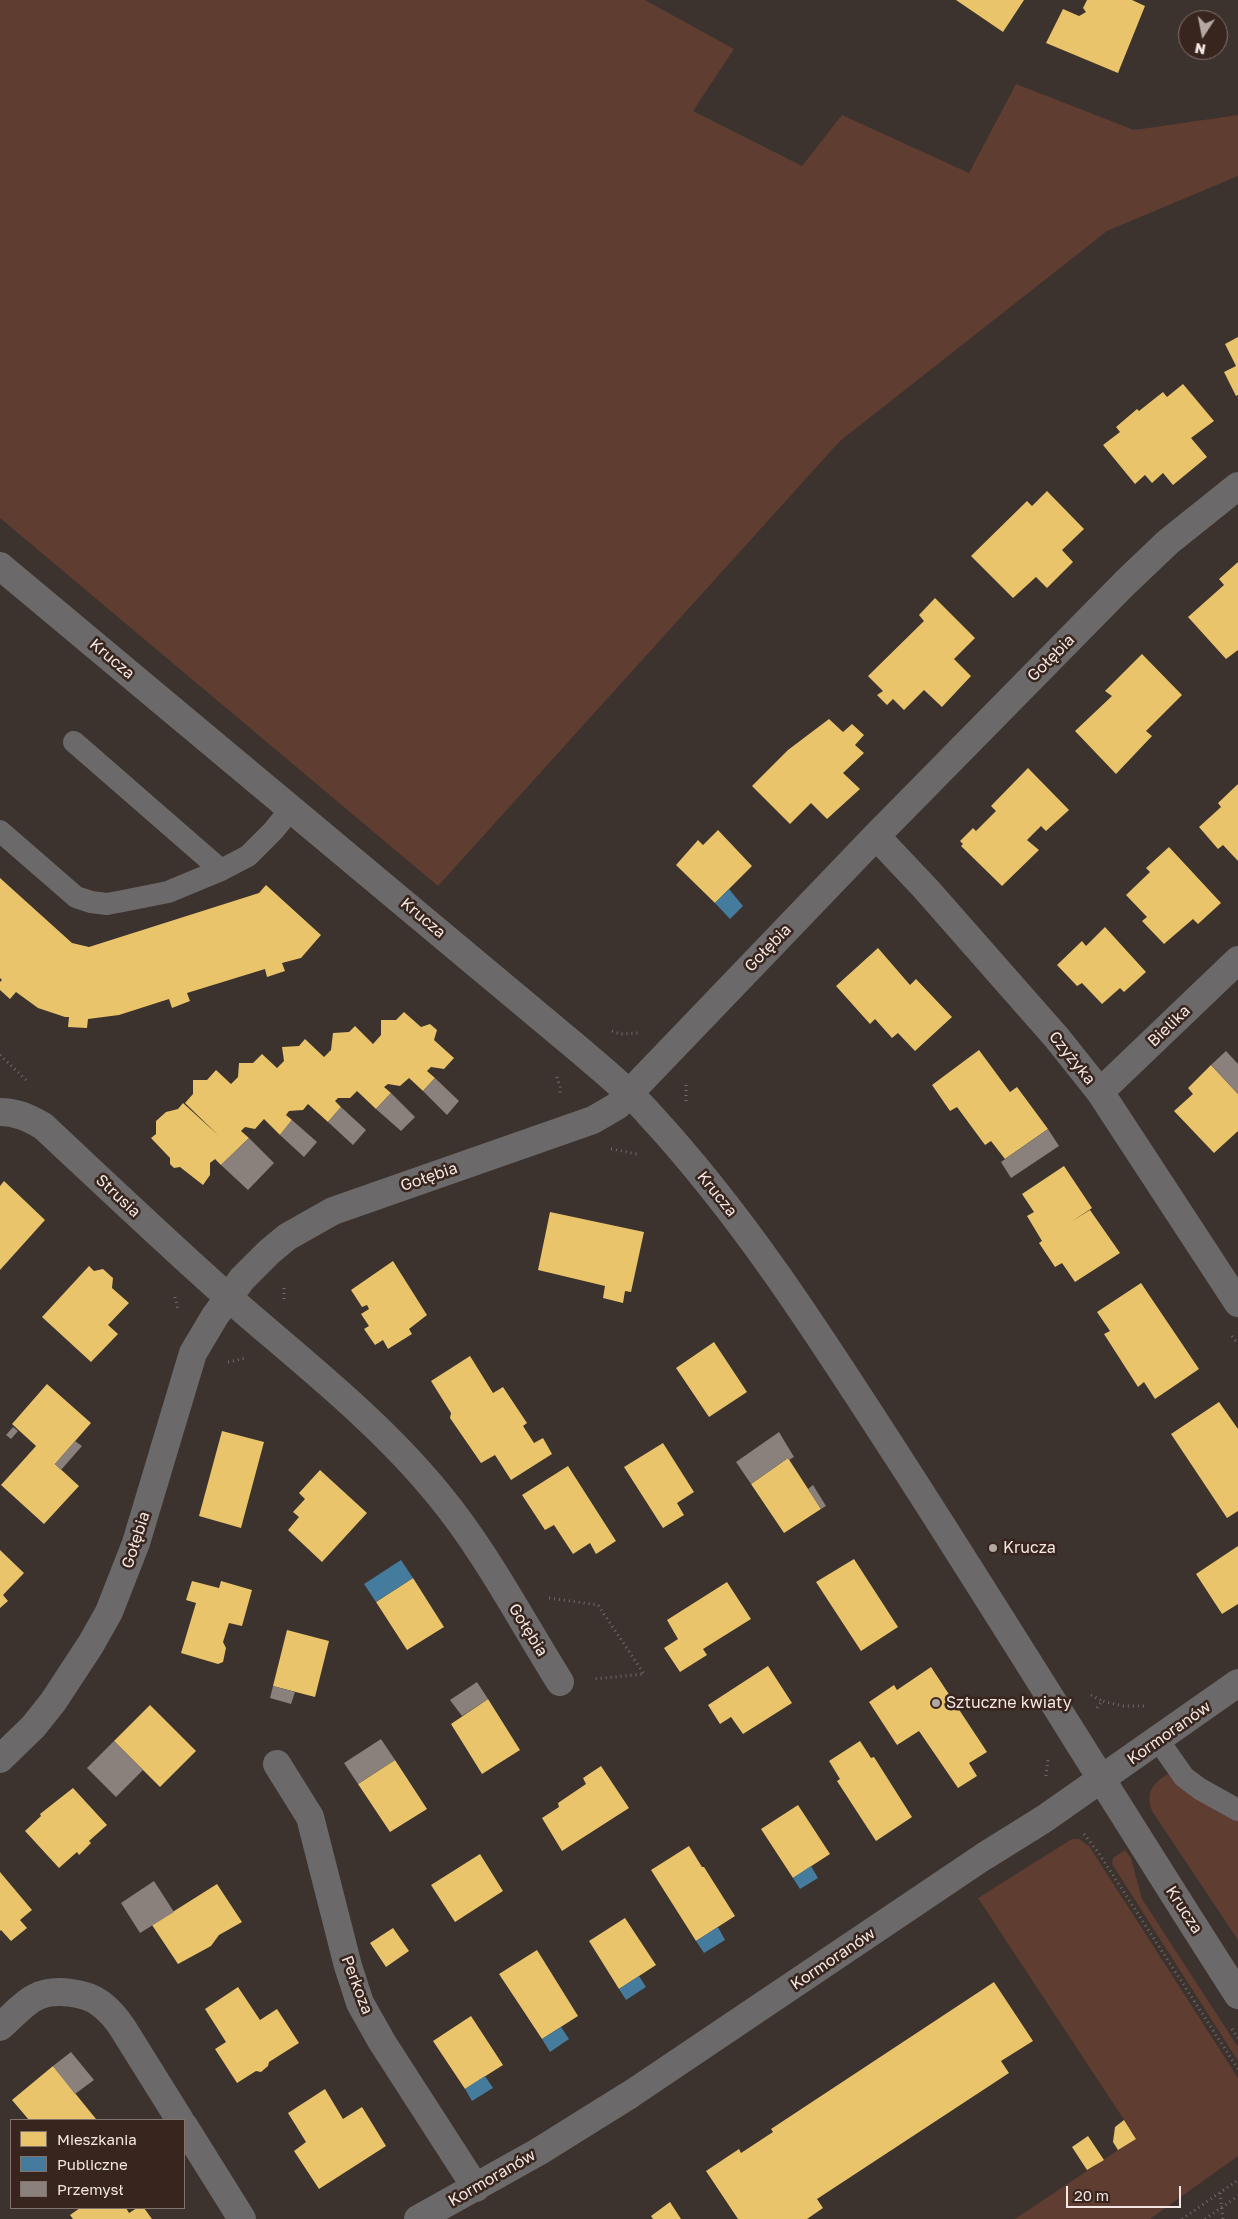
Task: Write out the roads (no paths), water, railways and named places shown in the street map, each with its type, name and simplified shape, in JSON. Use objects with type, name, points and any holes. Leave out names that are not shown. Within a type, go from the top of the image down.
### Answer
[{"type":"street","name":"Gołębia","points":[[0,1759],[33,1727],[53,1702],[91,1644],[109,1612],[136,1543],[193,1353],[228,1297],[242,1279],[287,1237],[333,1211],[593,1120],[617,1106],[876,836],[1140,569],[1181,531],[1238,486]]},
{"type":"street","name":"Krucza","points":[[0,566],[552,1027],[629,1094],[682,1149],[786,1285],[945,1530],[1238,1995]]},
{"type":"street","name":"Czyżyka","points":[[876,836],[933,896],[1056,1038],[1100,1092],[1238,1303]]},
{"type":"street","name":"Bielika","points":[[1100,1092],[1238,960]]},
{"type":"street","name":"Strusia","points":[[0,1112],[25,1115],[43,1126],[228,1297]]},
{"type":"street","name":"Gołębia","points":[[228,1297],[367,1420],[429,1482],[480,1552],[560,1682]]},
{"type":"street","name":"Kormoranów","points":[[418,2219],[476,2188],[631,2094],[983,1857],[1102,1780],[1238,1683]]},
{"type":"street","name":"Perkoza","points":[[278,1764],[310,1817],[348,1966],[360,2003],[382,2042],[476,2188]]},
{"type":"street","points":[[0,2027],[36,1997],[53,1993],[68,1993],[99,2002],[118,2021],[179,2119]]},
{"type":"street","points":[[185,2128],[242,2219]]},
{"type":"lane","points":[[74,742],[221,870]]},
{"type":"lane","points":[[0,831],[76,897],[91,902],[107,904],[168,892],[221,870],[248,856],[273,831],[291,809]]},
{"type":"lane","points":[[1158,1740],[1184,1777],[1200,1789],[1238,1810]]},
{"type":"place","name":"Krucza","points":[[993,1548]]},
{"type":"place","name":"Sztuczne kwiaty","points":[[936,1703]]}]
